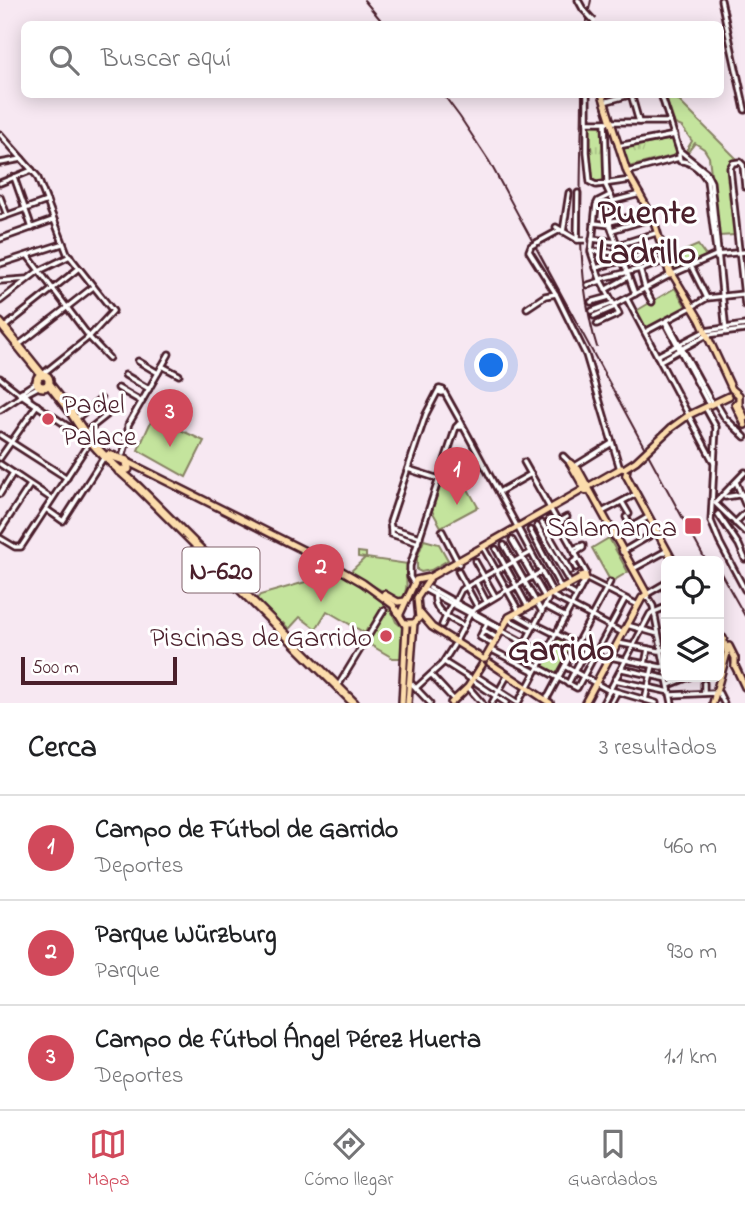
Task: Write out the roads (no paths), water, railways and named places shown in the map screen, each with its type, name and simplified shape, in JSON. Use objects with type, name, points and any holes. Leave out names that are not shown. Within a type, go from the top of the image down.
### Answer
[{"type":"highway","points":[[3,325],[99,446],[124,463]]},
{"type":"highway","points":[[69,410],[92,444],[105,456],[124,463]]},
{"type":"highway","name":"N-620","points":[[124,463],[133,483],[340,684],[354,703]]},
{"type":"main road","points":[[602,98],[608,122],[627,172],[650,211],[672,275],[705,334],[745,418]]},
{"type":"main road","points":[[124,463],[293,545],[398,602],[405,601],[419,585],[459,565],[622,470],[689,416],[723,400],[736,398]]},
{"type":"main road","points":[[736,398],[745,425]]},
{"type":"main road","points":[[573,466],[602,512],[614,537]]},
{"type":"main road","points":[[622,470],[670,556]]},
{"type":"main road","points":[[588,490],[644,594],[608,659]]},
{"type":"main road","points":[[495,647],[497,638],[514,615],[585,577]]},
{"type":"main road","points":[[366,584],[397,603],[412,604],[432,627],[526,689]]},
{"type":"main road","points":[[366,584],[393,605],[405,623],[408,703]]},
{"type":"main road","points":[[400,614],[419,585]]},
{"type":"main road","points":[[402,703],[411,629],[419,611],[419,585]]},
{"type":"main road","points":[[584,703],[637,605]]},
{"type":"main road","points":[[405,623],[421,623],[455,642]]},
{"type":"main road","points":[[454,702],[475,680],[503,630]]},
{"type":"main road","points":[[724,640],[745,687]]},
{"type":"main road","points":[[716,699],[726,668],[732,660]]},
{"type":"main road","points":[[485,663],[546,702]]},
{"type":"street","points":[[578,0],[593,21]]},
{"type":"street","points":[[720,0],[745,110]]},
{"type":"street","points":[[587,98],[587,152],[591,184],[631,180]]},
{"type":"street","points":[[604,102],[620,98]]},
{"type":"street","points":[[633,98],[639,122]]},
{"type":"street","points":[[662,98],[680,154],[703,170],[710,180],[726,329]]},
{"type":"street","points":[[587,121],[670,122]]},
{"type":"street","points":[[608,122],[606,184],[613,201],[612,223],[635,294]]},
{"type":"street","points":[[0,134],[33,170],[62,244],[113,311],[47,382],[2,409]]},
{"type":"street","points":[[618,146],[675,135]]},
{"type":"street","points":[[627,172],[680,154]]},
{"type":"street","points":[[0,163],[22,159]]},
{"type":"street","points":[[745,187],[743,165],[736,162],[731,164],[742,252],[745,305]]},
{"type":"street","points":[[0,183],[33,170]]},
{"type":"street","points":[[14,177],[32,228]]},
{"type":"street","points":[[569,192],[560,230],[530,247],[586,355],[622,470]]},
{"type":"street","points":[[578,193],[578,240]]},
{"type":"street","points":[[613,201],[640,194]]},
{"type":"street","points":[[597,324],[619,314],[600,280],[591,251],[597,202],[610,195]]},
{"type":"street","points":[[0,197],[7,215]]},
{"type":"street","points":[[0,218],[47,201]]},
{"type":"street","points":[[612,223],[650,211]]},
{"type":"street","points":[[594,223],[653,218]]},
{"type":"street","points":[[0,239],[53,220]]},
{"type":"street","points":[[560,230],[578,240],[617,243],[658,233]]},
{"type":"street","points":[[0,264],[62,244]]},
{"type":"street","points":[[596,268],[663,249]]},
{"type":"street","points":[[591,251],[621,253]]},
{"type":"street","points":[[593,313],[691,266],[718,255],[742,252]]},
{"type":"street","points":[[28,256],[89,337],[109,358]]},
{"type":"street","points":[[0,301],[28,279],[70,256]]},
{"type":"street","points":[[606,290],[628,275],[666,260]]},
{"type":"street","points":[[691,266],[706,298]]},
{"type":"street","points":[[3,325],[79,268]]},
{"type":"street","points":[[640,270],[652,302]]},
{"type":"street","points":[[588,285],[628,275]]},
{"type":"street","points":[[0,281],[28,279]]},
{"type":"street","points":[[20,344],[93,286]]},
{"type":"street","points":[[527,308],[545,296],[555,294]]},
{"type":"street","points":[[645,332],[706,298],[744,294]]},
{"type":"street","points":[[591,302],[609,297]]},
{"type":"street","points":[[627,299],[712,456],[717,499],[711,521],[745,590]]},
{"type":"street","points":[[666,321],[711,405],[716,426],[712,456]]},
{"type":"street","points":[[659,359],[705,334],[745,327]]},
{"type":"street","points":[[124,463],[128,425],[169,354]]},
{"type":"street","points":[[138,360],[158,373]]},
{"type":"street","points":[[162,366],[179,375]]},
{"type":"street","points":[[125,375],[149,389]]},
{"type":"street","points":[[0,378],[92,444],[66,478],[24,543],[18,548],[0,538]]},
{"type":"street","points":[[118,388],[142,402]]},
{"type":"street","points":[[418,543],[391,534],[390,522],[426,414],[441,392],[466,432],[541,572],[572,606],[622,633]]},
{"type":"street","points":[[78,417],[101,399]]},
{"type":"street","points":[[0,458],[35,403]]},
{"type":"street","points":[[711,405],[745,437]]},
{"type":"street","points":[[88,430],[107,415]]},
{"type":"street","points":[[716,426],[727,421]]},
{"type":"street","points":[[454,602],[419,585],[410,570],[454,432],[460,426]]},
{"type":"street","points":[[0,435],[66,478]]},
{"type":"street","points":[[563,456],[573,466],[612,443]]},
{"type":"street","points":[[46,509],[63,521],[105,456]]},
{"type":"street","points":[[524,462],[574,551],[585,577],[637,605]]},
{"type":"street","points":[[0,464],[52,499]]},
{"type":"street","points":[[408,469],[439,479]]},
{"type":"street","points":[[717,499],[745,472]]},
{"type":"street","points":[[0,494],[13,473]]},
{"type":"street","points":[[499,492],[531,474]]},
{"type":"street","points":[[736,482],[745,504]]},
{"type":"street","points":[[0,531],[30,485]]},
{"type":"street","points":[[717,499],[743,494]]},
{"type":"street","points":[[602,512],[636,495]]},
{"type":"street","points":[[717,499],[735,523],[745,531],[735,539]]},
{"type":"street","points":[[622,502],[631,526]]},
{"type":"street","points":[[735,523],[745,513]]},
{"type":"street","points":[[718,514],[743,547],[745,557]]},
{"type":"street","points":[[558,522],[567,517]]},
{"type":"street","points":[[614,537],[648,517]]},
{"type":"street","points":[[549,519],[555,531]]},
{"type":"street","points":[[542,523],[568,568],[562,569]]},
{"type":"street","points":[[515,661],[549,598],[558,591],[562,569],[537,526]]},
{"type":"street","points":[[391,528],[420,537]]},
{"type":"street","points":[[544,537],[561,528]]},
{"type":"street","points":[[530,530],[558,591]]},
{"type":"street","points":[[442,531],[478,606]]},
{"type":"street","points":[[623,552],[656,532]]},
{"type":"street","points":[[512,540],[533,577],[558,591],[574,594]]},
{"type":"street","points":[[504,545],[542,612]]},
{"type":"street","points":[[484,548],[508,590],[514,615],[531,631]]},
{"type":"street","points":[[496,549],[528,607]]},
{"type":"street","points":[[536,562],[558,550]]},
{"type":"street","points":[[632,569],[666,550]]},
{"type":"street","points":[[442,625],[461,590],[530,553]]},
{"type":"street","points":[[576,568],[573,562],[578,559]]},
{"type":"street","points":[[475,561],[495,597]]},
{"type":"street","points":[[416,688],[444,662],[471,612],[486,601],[541,572]]},
{"type":"street","points":[[444,662],[518,703],[572,606],[585,577]]},
{"type":"street","points":[[476,582],[486,601]]},
{"type":"street","points":[[546,702],[610,582]]},
{"type":"street","points":[[419,585],[545,654]]},
{"type":"street","points":[[661,586],[644,594],[654,612],[661,640]]},
{"type":"street","points":[[435,593],[435,606],[464,626]]},
{"type":"street","points":[[518,655],[576,688],[625,599]]},
{"type":"street","points":[[545,606],[566,617]]},
{"type":"street","points":[[603,703],[650,614],[661,609]]},
{"type":"street","points":[[340,684],[384,610]]},
{"type":"street","points":[[471,612],[503,630]]},
{"type":"street","points":[[514,615],[608,659],[661,666]]},
{"type":"street","points":[[487,623],[480,637],[515,661],[537,668]]},
{"type":"street","points":[[627,625],[659,634]]},
{"type":"street","points":[[484,630],[497,638]]},
{"type":"street","points":[[618,643],[661,650]]},
{"type":"street","points":[[522,649],[541,660]]},
{"type":"street","points":[[568,684],[586,649]]},
{"type":"street","points":[[645,664],[648,649]]},
{"type":"street","points":[[645,700],[653,665]]},
{"type":"street","points":[[565,666],[610,691],[653,703]]},
{"type":"street","points":[[621,669],[661,677]]},
{"type":"street","points":[[431,675],[454,702]]},
{"type":"street","points":[[494,701],[506,678]]},
{"type":"street","points":[[475,680],[494,701],[506,703]]},
{"type":"street","points":[[615,680],[670,693],[713,693],[716,699],[724,703]]},
{"type":"street","points":[[406,681],[429,703]]},
{"type":"street","points":[[406,681],[429,703]]},
{"type":"street","points":[[668,682],[672,703]]},
{"type":"street","points":[[704,682],[704,693]]},
{"type":"street","points":[[625,694],[628,683]]},
{"type":"street","points":[[469,688],[482,703]]},
{"type":"street","points":[[611,703],[617,692]]},
{"type":"railway","points":[[364,0],[382,21]]},
{"type":"railway","points":[[587,21],[591,0]]},
{"type":"railway","points":[[446,98],[489,161],[703,556]]},
{"type":"railway","points":[[582,98],[580,222],[589,317],[597,347]]},
{"type":"railway","points":[[724,579],[745,616]]},
{"type":"place","name":"Padel Palace","points":[[48,419]]},
{"type":"place","name":"Campo de fútbol Ángel Pérez Huerta","points":[[170,447]]},
{"type":"place","name":"Campo de Fútbol de Garrido","points":[[457,505]]},
{"type":"place","name":"Salamanca","points":[[693,526]]},
{"type":"place","name":"Parque Würzburg","points":[[321,602]]},
{"type":"place","name":"Piscinas de Garrido","points":[[386,636]]},
{"type":"district","name":"Puente Ladrillo","points":[[647,231]]},
{"type":"district","name":"Garrido","points":[[561,648]]}]
